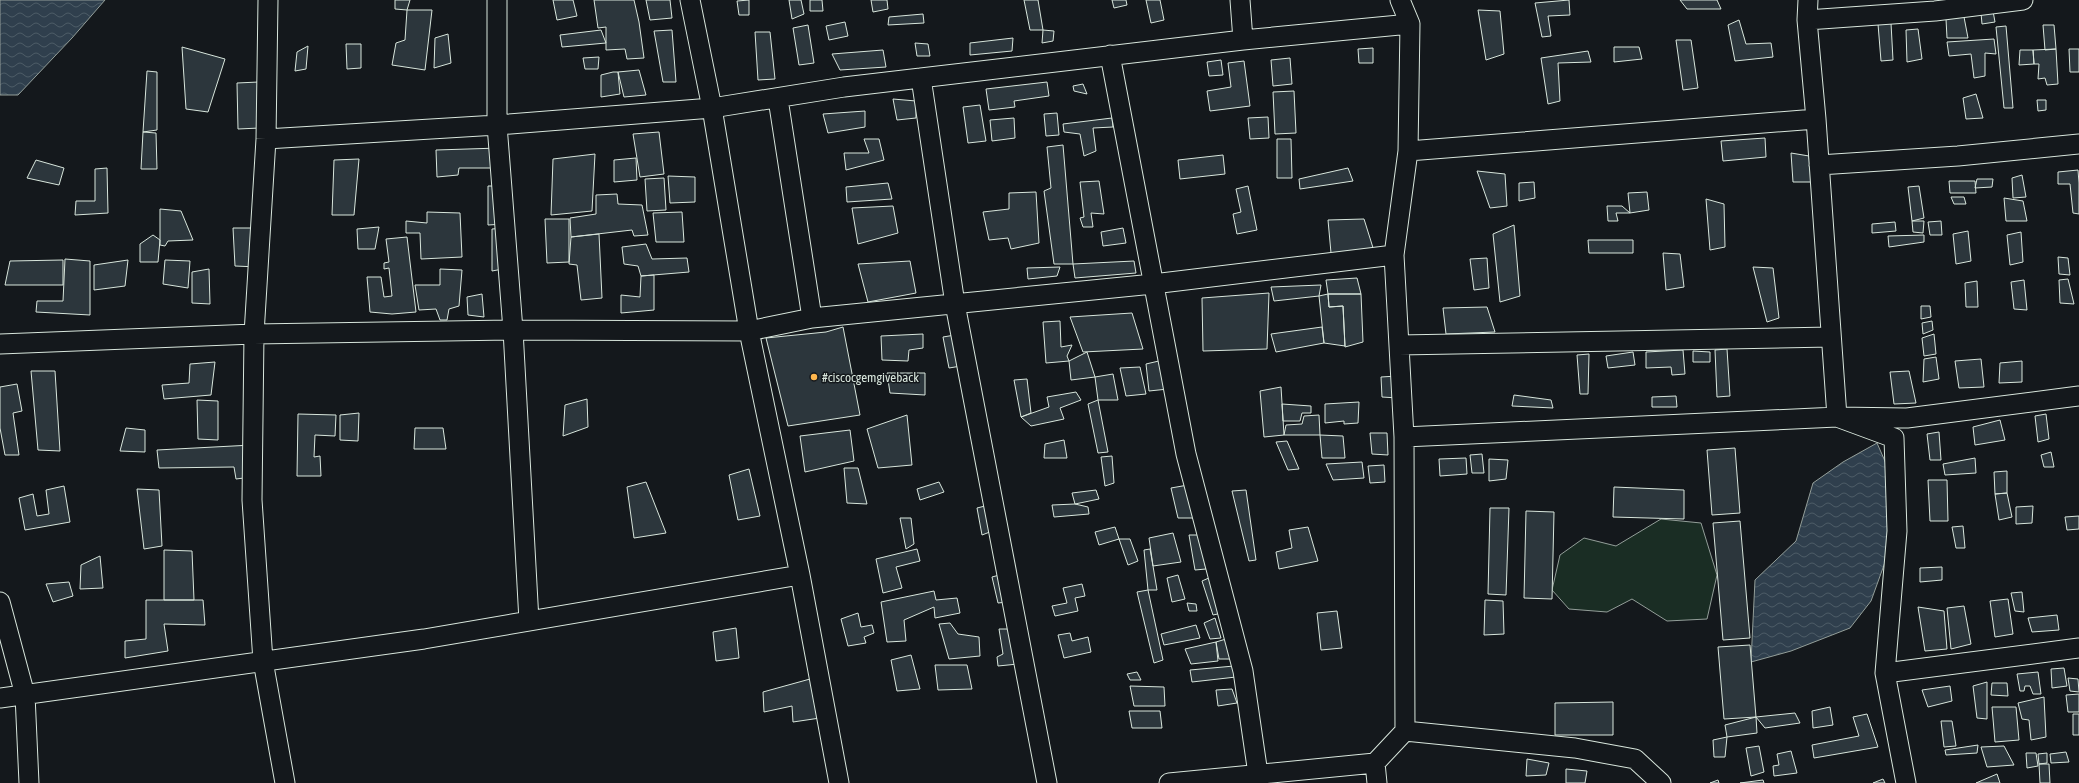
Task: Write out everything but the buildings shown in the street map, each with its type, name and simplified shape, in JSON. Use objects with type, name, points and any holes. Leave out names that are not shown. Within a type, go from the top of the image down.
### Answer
[{"type":"street","points":[[268,0],[266,139],[254,334],[252,500],[263,661],[284,783]]},
{"type":"street","points":[[497,0],[497,125],[513,330],[529,621]]},
{"type":"street","points":[[690,0],[712,108],[749,331],[800,575],[839,783]]},
{"type":"street","points":[[1240,0],[1243,40]]},
{"type":"street","points":[[1169,783],[1375,763],[1405,732],[1404,437],[1394,255],[1408,151],[1410,24],[1400,0]]},
{"type":"street","points":[[1808,0],[1807,20],[1816,119],[1837,417]]},
{"type":"street","points":[[1807,20],[1934,11],[2023,0]]},
{"type":"street","points":[[266,139],[497,125],[712,108],[778,99],[844,87],[1243,40],[1410,24]]},
{"type":"street","points":[[1110,55],[1186,454],[1242,671],[1258,774]]},
{"type":"street","points":[[921,78],[955,304],[1047,783]]},
{"type":"street","points":[[778,99],[812,318]]},
{"type":"street","points":[[1408,151],[1816,119]]},
{"type":"street","points":[[1819,164],[1958,156],[2079,144]]},
{"type":"street","points":[[0,344],[254,334],[513,330],[749,331],[812,318],[1153,284],[1394,255]]},
{"type":"street","points":[[1399,345],[1831,337]]},
{"type":"street","points":[[1404,437],[1837,417],[1907,418],[2079,396]]},
{"type":"street","points":[[1837,417],[1894,438],[1897,531],[1885,673],[1906,783]]},
{"type":"street","points":[[0,698],[424,639],[800,575]]},
{"type":"street","points":[[0,602],[25,695],[29,783]]},
{"type":"street","points":[[1885,673],[2079,648]]},
{"type":"street","points":[[1405,732],[1575,748],[1635,759],[1661,783]]},
{"type":"street","points":[[1375,763],[1377,783]]},
{"type":"green space","points":[[1661,519],[1701,523],[1717,575],[1707,619],[1667,621],[1632,599],[1607,612],[1569,609],[1552,590],[1560,555],[1584,538],[1616,546]]},
{"type":"water","points":[[0,0],[105,0],[72,38],[18,95],[0,95]]},
{"type":"water","points":[[1877,443],[1888,468],[1888,554],[1871,601],[1850,628],[1791,651],[1751,662],[1755,580],[1796,541],[1813,483],[1843,462]]},
{"type":"place","name":"#ciscocgemgiveback","points":[[814,377]]}]
